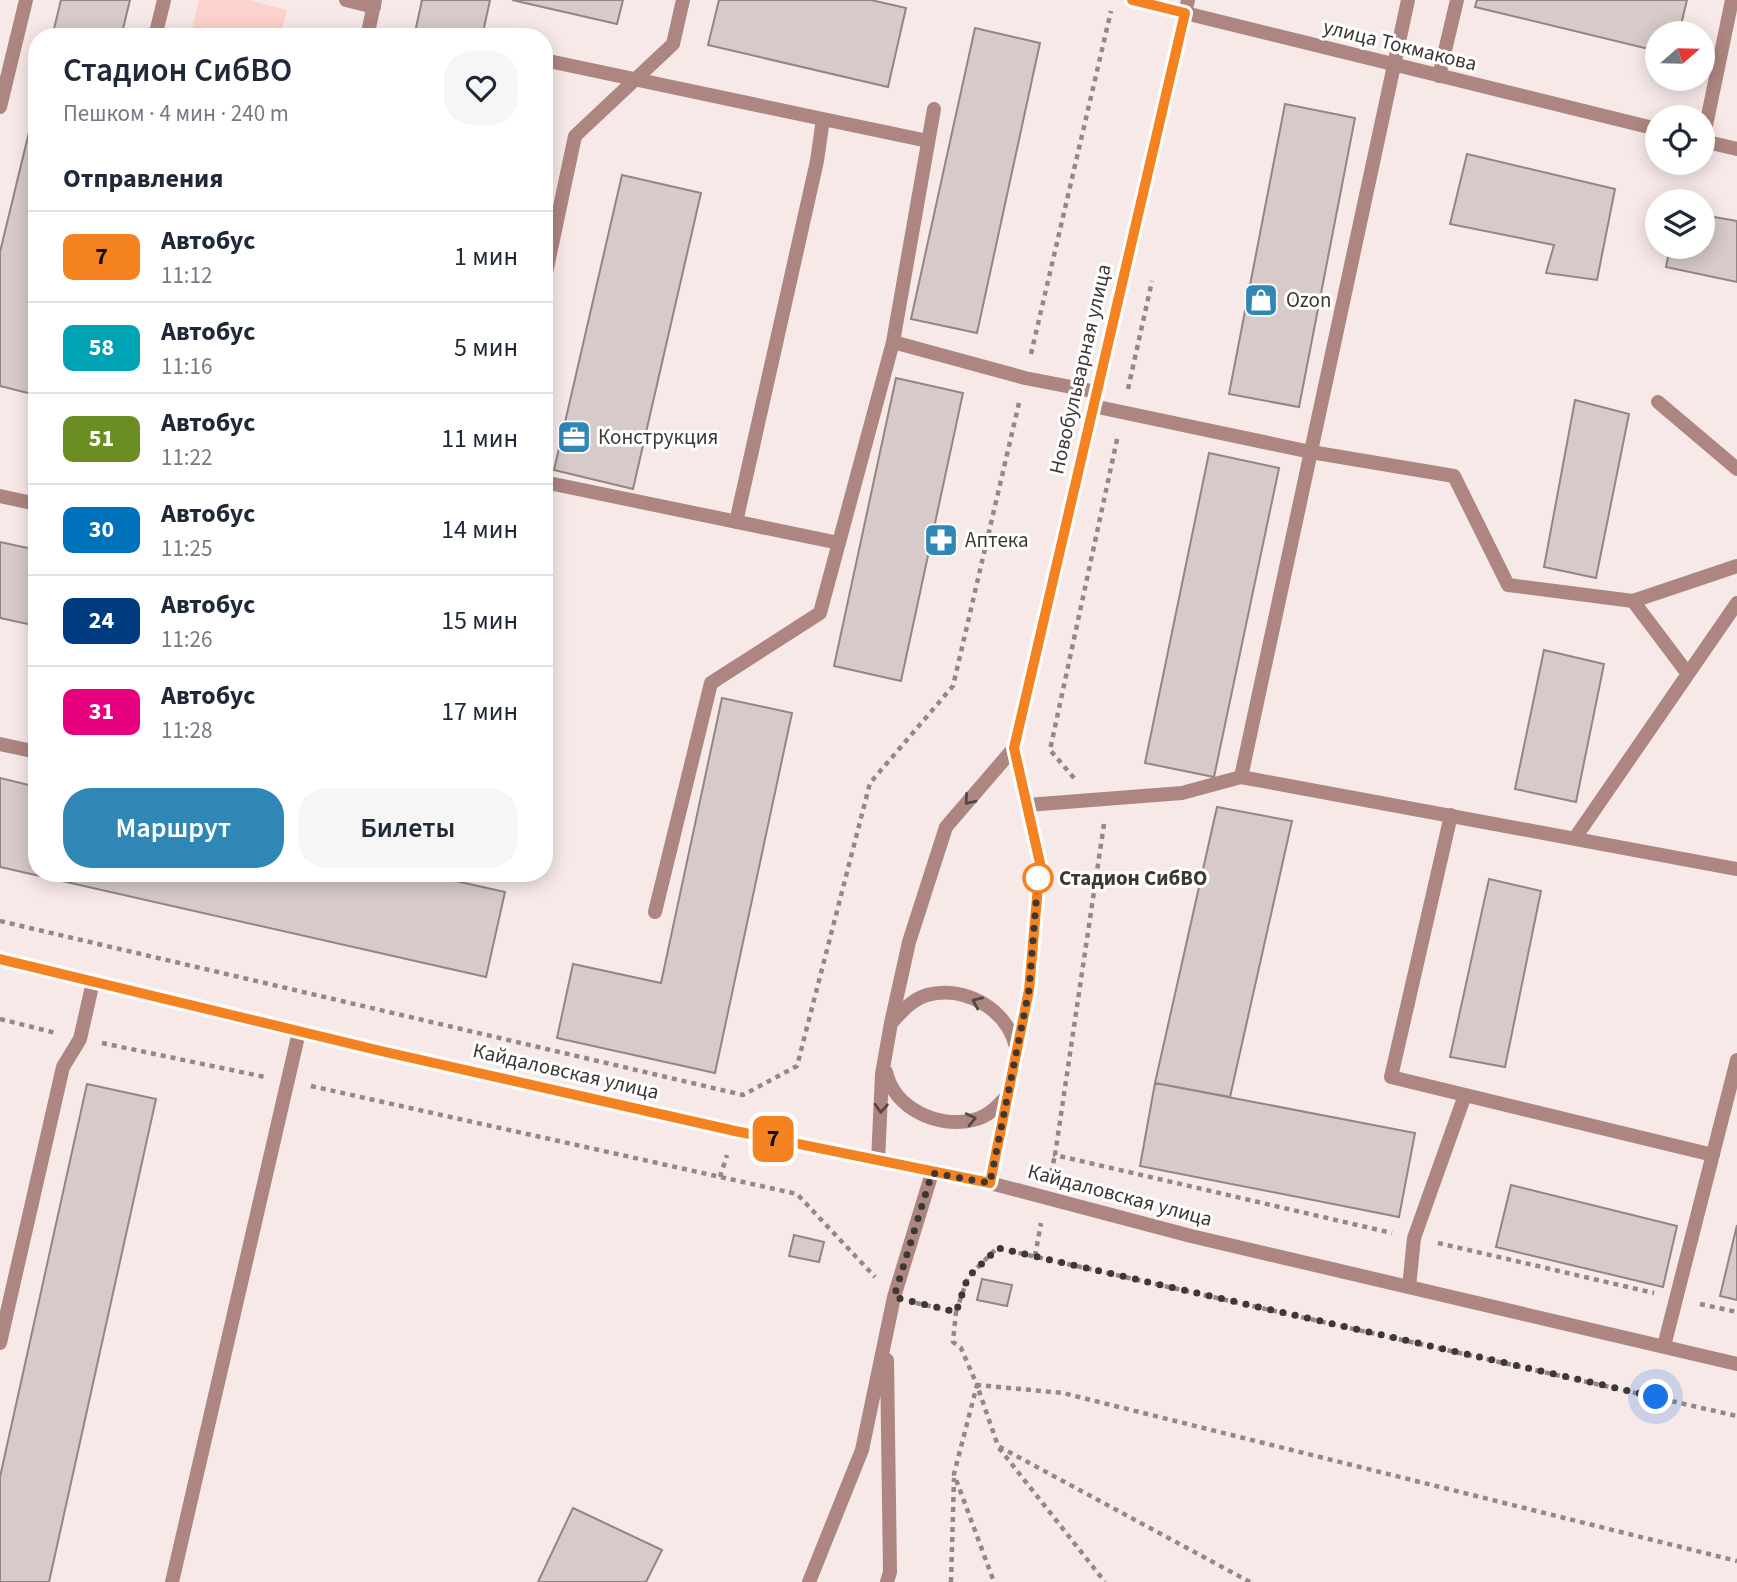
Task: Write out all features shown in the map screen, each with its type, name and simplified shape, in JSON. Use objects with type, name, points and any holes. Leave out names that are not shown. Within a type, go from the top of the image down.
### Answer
[{"type":"street","points":[[0,107],[26,0]]},
{"type":"street","points":[[157,28],[164,0]]},
{"type":"street","points":[[346,0],[374,4],[369,28]]},
{"type":"street","points":[[553,240],[575,136],[673,44],[683,0]]},
{"type":"street","name":"улица Токмакова","points":[[1132,0],[1186,6],[1395,65],[1645,127]]},
{"type":"street","points":[[1241,777],[1408,0]]},
{"type":"street","points":[[1439,76],[1457,0]]},
{"type":"street","points":[[1710,105],[1732,0]]},
{"type":"street","name":"Новобульварная улица","points":[[1014,748],[1186,6]]},
{"type":"street","points":[[553,62],[928,141]]},
{"type":"street","points":[[655,912],[711,683],[820,613],[893,342],[934,109]]},
{"type":"street","points":[[736,522],[817,161],[823,119]]},
{"type":"street","points":[[1715,143],[1737,149]]},
{"type":"street","points":[[893,342],[1095,399],[1123,413],[1311,453],[1454,477],[1508,585],[1633,601],[1737,566]]},
{"type":"street","points":[[1658,402],[1737,469]]},
{"type":"street","points":[[553,484],[839,543]]},
{"type":"street","points":[[0,496],[28,502]]},
{"type":"street","points":[[1633,601],[1688,674]]},
{"type":"street","points":[[1575,838],[1737,603]]},
{"type":"street","points":[[0,744],[28,750]]},
{"type":"street","points":[[990,1183],[1029,990],[1040,863],[1014,748]]},
{"type":"street","points":[[878,1161],[884,1064],[891,1023],[909,942],[946,827],[1014,748]]},
{"type":"street","points":[[1027,804],[1182,793],[1241,777],[1737,869]]},
{"type":"street","points":[[1451,815],[1391,1077],[1713,1155]]},
{"type":"street","name":"Кайдаловская улица","points":[[0,959],[299,1032],[932,1173],[990,1183],[1191,1236],[1737,1364]]},
{"type":"street","points":[[0,1343],[62,1067],[80,1039],[93,982]]},
{"type":"street","points":[[891,1023],[907,1006],[927,996],[951,993],[976,999],[997,1013],[1013,1032],[1017,1051]]},
{"type":"street","points":[[172,1582],[299,1032]]},
{"type":"street","points":[[1664,1346],[1737,1060]]},
{"type":"street","points":[[884,1064],[888,1083],[904,1103],[925,1116],[950,1122],[975,1120],[995,1110],[1010,1093]]},
{"type":"street","points":[[1409,1287],[1414,1238],[1465,1095]]},
{"type":"street","points":[[809,1582],[862,1450],[894,1297],[932,1173]]},
{"type":"street","points":[[887,1334],[890,1572],[887,1582]]},
{"type":"path","points":[[0,921],[743,1095],[797,1066],[870,783],[953,686],[1113,0]]},
{"type":"path","points":[[1153,277],[1050,750],[1105,814],[1055,1155],[1737,1312]]},
{"type":"path","points":[[0,1019],[80,1039],[288,1081],[797,1194],[894,1297],[956,1312]]},
{"type":"path","points":[[1105,1582],[998,1446],[961,1348],[953,1342],[956,1312],[968,1277],[998,1248],[1737,1416]]},
{"type":"path","points":[[951,1582],[954,1474],[976,1385]]},
{"type":"path","points":[[976,1385],[1063,1393],[1737,1561]]},
{"type":"path","points":[[998,1446],[1250,1582]]},
{"type":"path","points":[[954,1474],[994,1582]]},
{"type":"shaded area","points":[[199,0],[248,0],[287,10],[282,28],[192,28]]},
{"type":"building","points":[[61,0],[130,0],[123,28],[54,28]]},
{"type":"building","points":[[422,0],[490,0],[484,28],[416,28]]},
{"type":"building","points":[[512,0],[623,0],[617,24]]},
{"type":"building","points":[[719,0],[871,0],[906,8],[888,87],[708,45]]},
{"type":"building","points":[[1477,0],[1687,0],[1682,21],[1645,21],[1645,48],[1475,7]]},
{"type":"building","points":[[975,28],[1040,43],[977,333],[911,319]]},
{"type":"building","points":[[1285,104],[1355,118],[1299,407],[1229,394]]},
{"type":"building","points":[[28,136],[28,393],[0,386],[0,252]]},
{"type":"building","points":[[1467,154],[1615,189],[1597,280],[1546,273],[1554,245],[1450,224]]},
{"type":"building","points":[[622,175],[701,193],[633,489],[554,470]]},
{"type":"building","points":[[1715,217],[1737,221],[1737,282],[1666,267],[1668,259],[1715,259]]},
{"type":"building","points":[[896,378],[963,393],[901,681],[834,666]]},
{"type":"building","points":[[1575,400],[1629,414],[1596,578],[1544,567]]},
{"type":"building","points":[[1209,453],[1279,468],[1214,777],[1145,763]]},
{"type":"building","points":[[0,542],[28,548],[28,624],[0,618]]},
{"type":"building","points":[[1544,650],[1604,664],[1576,802],[1515,789]]},
{"type":"building","points":[[722,698],[792,713],[715,1073],[557,1038],[573,964],[661,983]]},
{"type":"building","points":[[0,778],[28,785],[28,873],[0,867]]},
{"type":"building","points":[[1217,807],[1292,821],[1230,1097],[1155,1083]]},
{"type":"building","points":[[1489,879],[1541,891],[1505,1067],[1450,1057]]},
{"type":"building","points":[[66,882],[460,882],[505,892],[486,977]]},
{"type":"building","points":[[1155,1083],[1415,1133],[1399,1217],[1140,1166]]},
{"type":"building","points":[[87,1084],[156,1099],[49,1582],[0,1582],[0,1477]]},
{"type":"building","points":[[1511,1185],[1677,1226],[1663,1287],[1496,1247]]},
{"type":"building","points":[[1737,1225],[1737,1300],[1720,1296]]},
{"type":"building","points":[[794,1235],[824,1242],[819,1262],[789,1256]]},
{"type":"building","points":[[982,1279],[1012,1285],[1007,1306],[977,1300]]},
{"type":"building","points":[[573,1508],[662,1550],[646,1582],[538,1582]]},
{"type":"bus line","name":"7","points":[[0,959],[381,1051],[735,1131],[990,1183],[1029,990],[1040,863],[1014,748],[1185,13],[1132,0]]},
{"type":"place","name":"Ozon","points":[[1261,300]]},
{"type":"place","name":"Конструкция","points":[[574,437]]},
{"type":"place","name":"Аптека","points":[[941,540]]},
{"type":"place","name":"Стадион СибВО","points":[[1038,878]]},
{"type":"route","points":[[1038,878],[1029,990],[990,1183],[932,1173],[894,1297],[956,1312],[968,1277],[998,1248],[1656,1397]]}]
